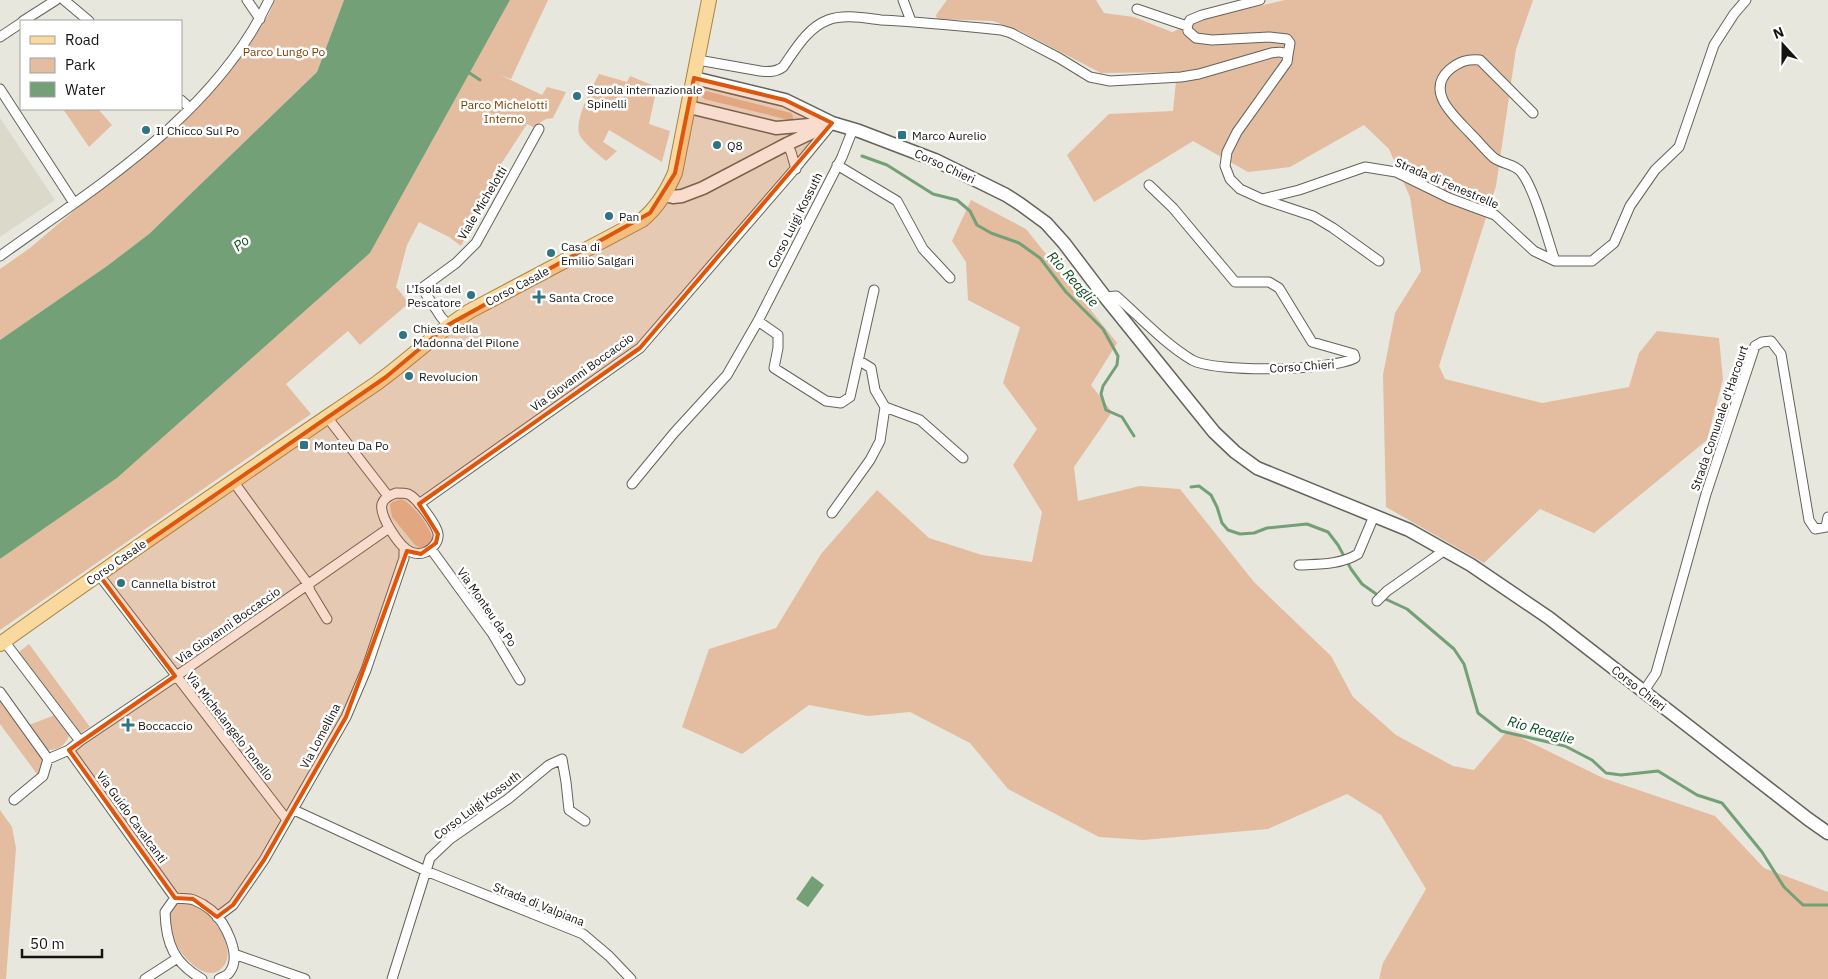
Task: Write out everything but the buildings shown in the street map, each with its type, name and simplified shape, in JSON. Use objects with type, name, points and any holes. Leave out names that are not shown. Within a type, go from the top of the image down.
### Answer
[{"type":"main road","name":"Corso Casale","points":[[2,643],[233,481],[386,377],[448,325],[470,311],[642,220],[650,213],[665,195],[675,173],[709,0]]},
{"type":"main road","points":[[694,78],[785,100],[832,123]]},
{"type":"main road","points":[[689,107],[776,128],[832,123]]},
{"type":"main road","points":[[665,195],[673,197],[682,196],[703,188],[832,123]]},
{"type":"main road","name":"Corso Chieri","points":[[832,123],[935,160],[1006,195],[1020,204],[1046,223],[1064,243],[1214,432],[1234,452],[1257,468],[1409,530],[1471,565],[1549,618],[1794,809],[1828,833]]},
{"type":"main road","points":[[766,126],[781,136],[787,144]]},
{"type":"street","points":[[25,20],[56,0]]},
{"type":"street","points":[[64,0],[88,20]]},
{"type":"street","points":[[247,0],[260,19]]},
{"type":"street","points":[[0,256],[142,153],[190,108],[213,85],[229,64],[260,19],[269,0]]},
{"type":"street","points":[[902,0],[911,22]]},
{"type":"street","points":[[1260,0],[1202,15],[1190,20],[1187,26],[1188,31],[1196,38],[1212,40],[1269,37],[1287,39],[1290,43],[1287,62],[1237,132],[1227,152],[1225,166],[1230,179],[1240,190],[1313,216],[1334,228],[1379,261]]},
{"type":"street","name":"Strada di Fenestrelle","points":[[1262,199],[1299,190],[1364,167],[1396,172],[1449,198],[1495,215],[1534,251],[1555,261],[1592,261],[1614,243],[1630,206],[1655,170],[1679,147],[1714,44],[1746,0]]},
{"type":"street","points":[[1137,9],[1187,26]]},
{"type":"street","points":[[698,60],[770,72],[778,71],[806,36],[818,26],[827,21],[845,17],[1000,30],[1011,33],[1059,58],[1090,77],[1110,81],[1181,77],[1278,52],[1288,55]]},
{"type":"street","points":[[0,37],[20,23]]},
{"type":"street","points":[[1533,113],[1480,60],[1467,59],[1456,65],[1445,74],[1440,84],[1441,96],[1447,109],[1496,160],[1520,170],[1529,184],[1555,261]]},
{"type":"street","points":[[0,89],[74,203]]},
{"type":"street","points":[[182,101],[190,108]]},
{"type":"street","name":"Via Giovanni Boccaccio","points":[[419,504],[640,348],[796,168],[832,123]]},
{"type":"street","name":"Viale Michelotti","points":[[448,325],[422,288],[456,263],[476,242],[539,129]]},
{"type":"street","name":"Corso Luigi Kossuth","points":[[632,484],[674,433],[727,375],[758,321],[837,165],[853,129]]},
{"type":"street","points":[[787,144],[796,168]]},
{"type":"street","points":[[837,165],[897,201],[923,249],[950,278]]},
{"type":"street","name":"Corso Chieri","points":[[1105,297],[1116,296],[1173,347],[1195,361],[1224,366],[1278,370],[1320,367],[1347,362],[1355,358],[1354,354],[1312,342],[1279,288],[1270,282],[1235,282],[1173,208],[1149,185]]},
{"type":"street","points":[[758,321],[778,336],[774,368],[826,401],[841,403],[850,397],[874,290]]},
{"type":"street","name":"Strada Comunale d'Harcourt","points":[[1644,691],[1656,674],[1706,494],[1755,346],[1762,342],[1771,341],[1781,354],[1809,520],[1815,528],[1826,527],[1828,517]]},
{"type":"street","points":[[832,514],[870,460],[880,441],[885,407],[875,390],[872,368],[858,360]]},
{"type":"street","points":[[885,407],[920,420],[963,458]]},
{"type":"street","points":[[327,417],[388,496]]},
{"type":"street","points":[[233,481],[308,584],[310,591],[328,619]]},
{"type":"street","points":[[396,493],[408,494],[419,504],[438,534],[436,543],[431,550],[421,554],[409,551],[404,547],[381,514],[382,503],[388,496],[396,493]]},
{"type":"street","points":[[1299,565],[1328,564],[1358,554],[1374,516]]},
{"type":"street","name":"Via Giovanni Boccaccio","points":[[48,759],[69,750],[390,528]]},
{"type":"street","name":"Via Lomellina","points":[[217,917],[233,905],[264,860],[346,717],[363,678],[404,558],[404,547]]},
{"type":"street","name":"Via Monteu da Po","points":[[431,550],[492,633],[520,680]]},
{"type":"street","points":[[1377,601],[1387,591],[1445,550]]},
{"type":"street","name":"Via Michelangelo Tonello","points":[[98,575],[287,820]]},
{"type":"street","points":[[2,643],[80,741]]},
{"type":"street","points":[[0,692],[48,759],[42,776],[14,800]]},
{"type":"street","name":"Via Guido Cavalcanti","points":[[69,750],[175,898]]},
{"type":"street","name":"Corso Luigi Kossuth","points":[[392,979],[430,858],[450,839],[508,799],[549,765],[562,759],[569,810],[585,821]]},
{"type":"street","points":[[294,810],[426,871]]},
{"type":"street","name":"Strada di Valpiana","points":[[426,871],[582,934],[610,956],[631,979]]},
{"type":"street","points":[[202,979],[176,959],[166,933],[165,912],[175,898],[192,899],[211,910],[232,943],[233,964],[229,974],[219,979]]},
{"type":"street","points":[[234,954],[305,979]]},
{"type":"street","points":[[145,979],[176,959]]},
{"type":"highlighted area","points":[[694,78],[785,100],[832,123],[640,348],[419,504],[438,534],[436,543],[421,554],[407,551],[346,717],[264,860],[233,905],[217,917],[193,899],[175,898],[69,750],[175,676],[99,575],[386,377],[448,325],[650,213],[675,173]]},
{"type":"shaded area","points":[[0,118],[55,200],[0,237]]},
{"type":"green space","name":"Parco Lungo Po","points":[[275,0],[344,0],[317,72],[149,234],[107,266],[0,340],[0,269],[30,248],[142,153],[233,68],[269,14]]},
{"type":"green space","name":"Parco Michelotti Interno","points":[[510,0],[548,0],[511,79],[500,75],[542,95],[547,87],[566,92],[553,118],[546,119],[533,127],[527,124],[501,164],[461,246],[449,237],[419,222],[407,245],[396,287],[409,303],[360,345],[348,331],[286,384],[311,414],[0,630],[0,559],[117,478],[370,253]]},
{"type":"green space","points":[[947,0],[1096,0],[1104,13],[1134,17],[1172,32],[1207,18],[1285,0],[1533,0],[1516,49],[1496,186],[1439,366],[1445,379],[1542,403],[1629,387],[1639,353],[1657,331],[1719,338],[1723,379],[1707,440],[1594,533],[1540,509],[1484,563],[1386,507],[1383,375],[1395,313],[1421,271],[1410,197],[1389,149],[1364,125],[1290,167],[1248,172],[1193,141],[1094,202],[1067,155],[1109,114],[1173,111],[1177,72],[1101,73],[1020,31],[993,21],[937,19],[936,15]]},
{"type":"green space","points":[[599,74],[627,82],[630,76],[657,87],[649,124],[670,131],[662,162],[609,130],[603,142],[617,151],[606,161],[582,139],[579,130],[581,114]]},
{"type":"green space","points":[[706,91],[791,113],[793,119],[789,120],[704,99],[702,96]]},
{"type":"green space","points":[[64,110],[99,110],[112,125],[89,147]]},
{"type":"green space","points":[[971,200],[1026,229],[1117,343],[1091,385],[1112,412],[1074,467],[1078,501],[1140,486],[1180,489],[1254,582],[1331,656],[1353,697],[1396,735],[1453,766],[1474,770],[1507,731],[1603,778],[1715,816],[1764,868],[1828,892],[1828,979],[1379,979],[1383,963],[1426,889],[1381,815],[1347,794],[1268,829],[1143,840],[1099,837],[1008,789],[970,743],[910,712],[868,716],[809,705],[742,754],[682,727],[709,649],[776,628],[821,554],[877,490],[929,538],[982,555],[1032,562],[1042,512],[1013,465],[1037,429],[1003,383],[1020,327],[968,300],[966,262],[952,241]]},
{"type":"green space","points":[[401,499],[415,510],[431,533],[432,538],[427,546],[420,548],[415,545],[392,517],[390,505],[392,502]]},
{"type":"green space","points":[[29,644],[90,727],[80,733],[19,652]]},
{"type":"green space","points":[[0,698],[44,758],[37,774],[0,724]]},
{"type":"green space","points":[[55,715],[70,734],[61,746],[46,750],[29,725]]},
{"type":"green space","points":[[0,810],[12,827],[16,848],[6,979],[0,979]]},
{"type":"green space","points":[[187,901],[207,913],[223,936],[228,953],[222,968],[216,972],[205,972],[195,967],[178,947],[172,935],[169,913],[175,905]]},
{"type":"water","name":"Po","points":[[344,0],[510,0],[370,253],[117,478],[0,559],[0,340],[107,266],[149,234],[317,72]]},
{"type":"water","points":[[812,876],[824,885],[808,907],[796,899]]},
{"type":"waterway","name":"Rio Reaglie","points":[[468,72],[480,80]]},
{"type":"waterway","name":"Rio Reaglie","points":[[862,156],[887,165],[933,194],[957,200],[970,211],[977,225],[991,233],[1019,243],[1040,258],[1066,292],[1103,329],[1118,356],[1117,365],[1103,386],[1101,394],[1106,410],[1122,417],[1134,436]]},
{"type":"waterway","name":"Rio Reaglie","points":[[1191,487],[1199,486],[1211,495],[1222,523],[1228,530],[1240,534],[1254,533],[1267,528],[1307,524],[1328,532],[1362,584],[1379,596],[1407,609],[1454,649],[1464,664],[1478,713],[1501,731],[1565,746],[1592,760],[1606,773],[1621,775],[1658,771],[1697,795],[1722,803],[1762,852],[1784,887],[1803,905],[1828,905]]},
{"type":"place","name":"Scuola internazionale Spinelli","points":[[577,96]]},
{"type":"place","name":"Il Chicco Sul Po","points":[[146,130]]},
{"type":"place","name":"Marco Aurelio","points":[[902,135]]},
{"type":"place","name":"Q8","points":[[717,145]]},
{"type":"place","name":"Pan","points":[[609,216]]},
{"type":"place","name":"Casa di Emilio Salgari","points":[[551,253]]},
{"type":"place","name":"L'Isola del Pescatore","points":[[471,295]]},
{"type":"place","name":"Santa Croce","points":[[539,297]]},
{"type":"place","name":"Chiesa della Madonna del Pilone","points":[[403,335]]},
{"type":"place","name":"Revolucion","points":[[409,376]]},
{"type":"place","name":"Monteu Da Po","points":[[304,445]]},
{"type":"place","name":"Cannella bistrot","points":[[121,583]]},
{"type":"place","name":"Boccaccio","points":[[128,725]]}]
